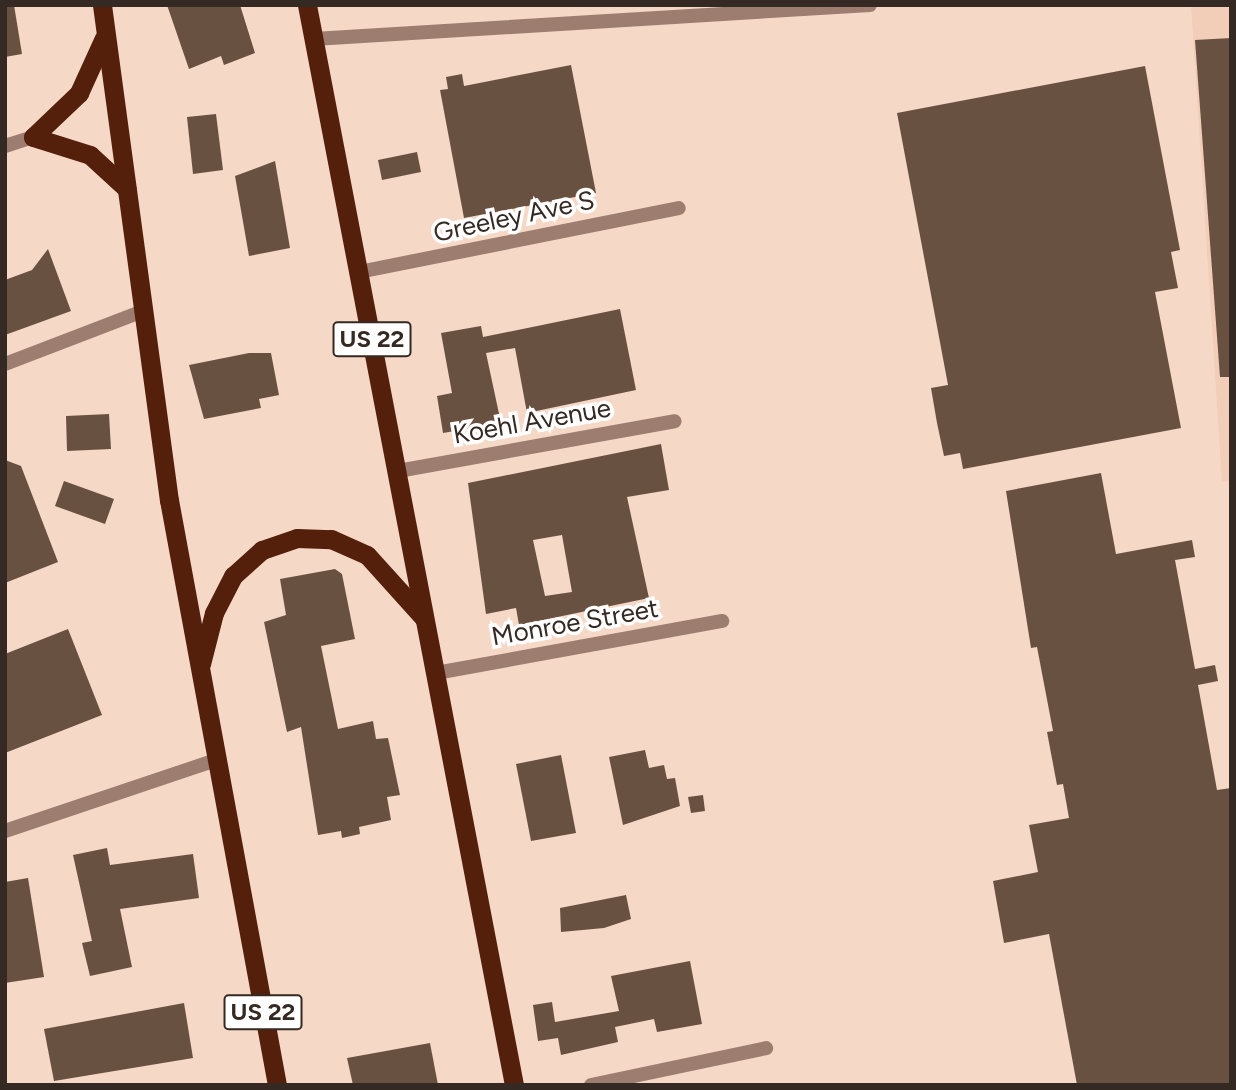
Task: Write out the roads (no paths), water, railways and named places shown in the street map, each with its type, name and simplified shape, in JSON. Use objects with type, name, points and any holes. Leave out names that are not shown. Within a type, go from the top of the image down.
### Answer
[{"type":"highway","name":"US 22","points":[[102,5],[143,311],[199,674],[277,1085]]},
{"type":"highway","name":"US 22","points":[[307,5],[514,1085]]},
{"type":"highway","points":[[106,33],[79,93],[33,136],[90,155],[127,189]]},
{"type":"highway","points":[[199,674],[214,612],[233,576],[251,557],[285,541],[318,537],[356,548],[378,564],[427,622]]},
{"type":"street","points":[[314,39],[870,5]]},
{"type":"street","points":[[5,146],[33,136]]},
{"type":"street","name":"Greeley Ave S","points":[[359,272],[679,208]]},
{"type":"street","points":[[5,364],[143,311]]},
{"type":"street","name":"Koehl Avenue","points":[[398,471],[675,421]]},
{"type":"street","name":"Monroe Street","points":[[436,673],[722,621]]},
{"type":"street","points":[[5,831],[216,760]]},
{"type":"street","points":[[591,1085],[766,1048]]}]
